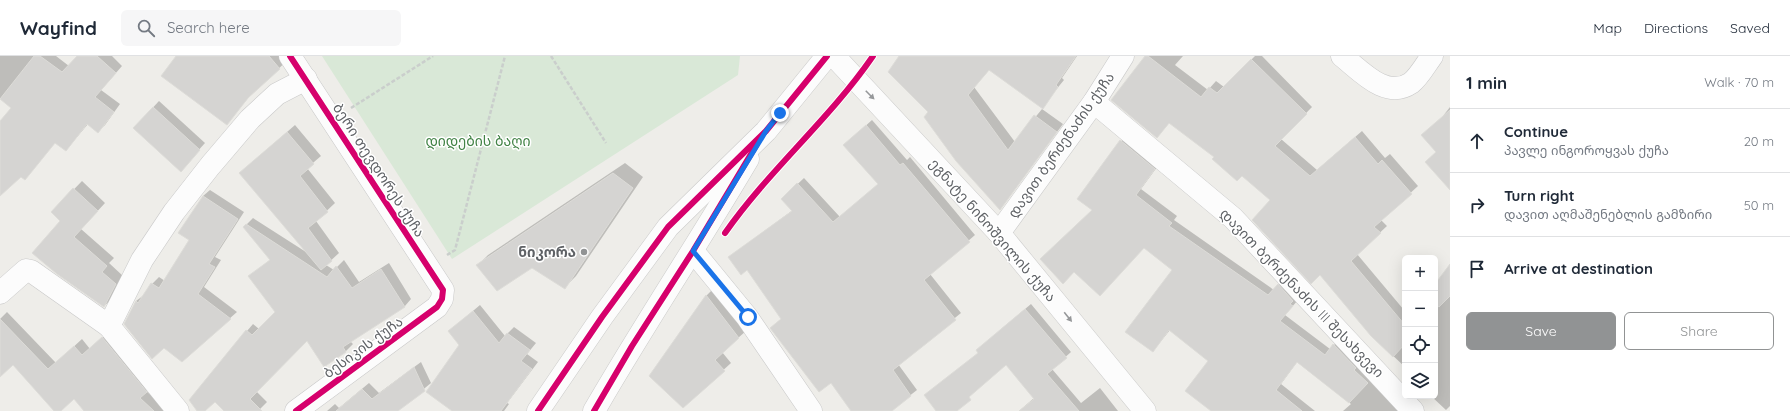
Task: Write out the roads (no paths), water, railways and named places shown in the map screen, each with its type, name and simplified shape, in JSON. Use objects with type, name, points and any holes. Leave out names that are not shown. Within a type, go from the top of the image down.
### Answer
[{"type":"street","name":"ბერი თევდორეს ქუჩა","points":[[290,56],[443,290],[442,299]]},
{"type":"street","points":[[538,411],[602,317],[668,227],[766,131],[827,56]]},
{"type":"street","name":"ეგნატე ნინოშვილის ქუჩა","points":[[834,56],[999,232],[1145,411]]},
{"type":"street","name":"დავით ბერძენაძის ქუჩა","points":[[999,232],[1094,102],[1123,56]]},
{"type":"street","points":[[1342,56],[1378,84],[1393,89],[1412,82],[1432,56]]},
{"type":"street","points":[[109,326],[142,260],[174,212],[210,166],[250,120],[277,94],[306,79]]},
{"type":"street","name":"დავით ბერძენაძის III შესახვევი","points":[[1094,102],[1233,218],[1413,411]]},
{"type":"street","points":[[594,411],[632,346],[693,251],[766,131]]},
{"type":"street","points":[[693,251],[748,317],[811,411]]},
{"type":"street","points":[[0,293],[21,272],[26,270],[31,271],[109,326],[178,411]]},
{"type":"street","name":"ბესიკის ქუჩა","points":[[296,411],[437,307],[442,299]]},
{"type":"place","name":"ნიკორა","points":[[584,252]]},
{"type":"park label","name":"დიდების ბაღი","points":[[478,141]]}]
